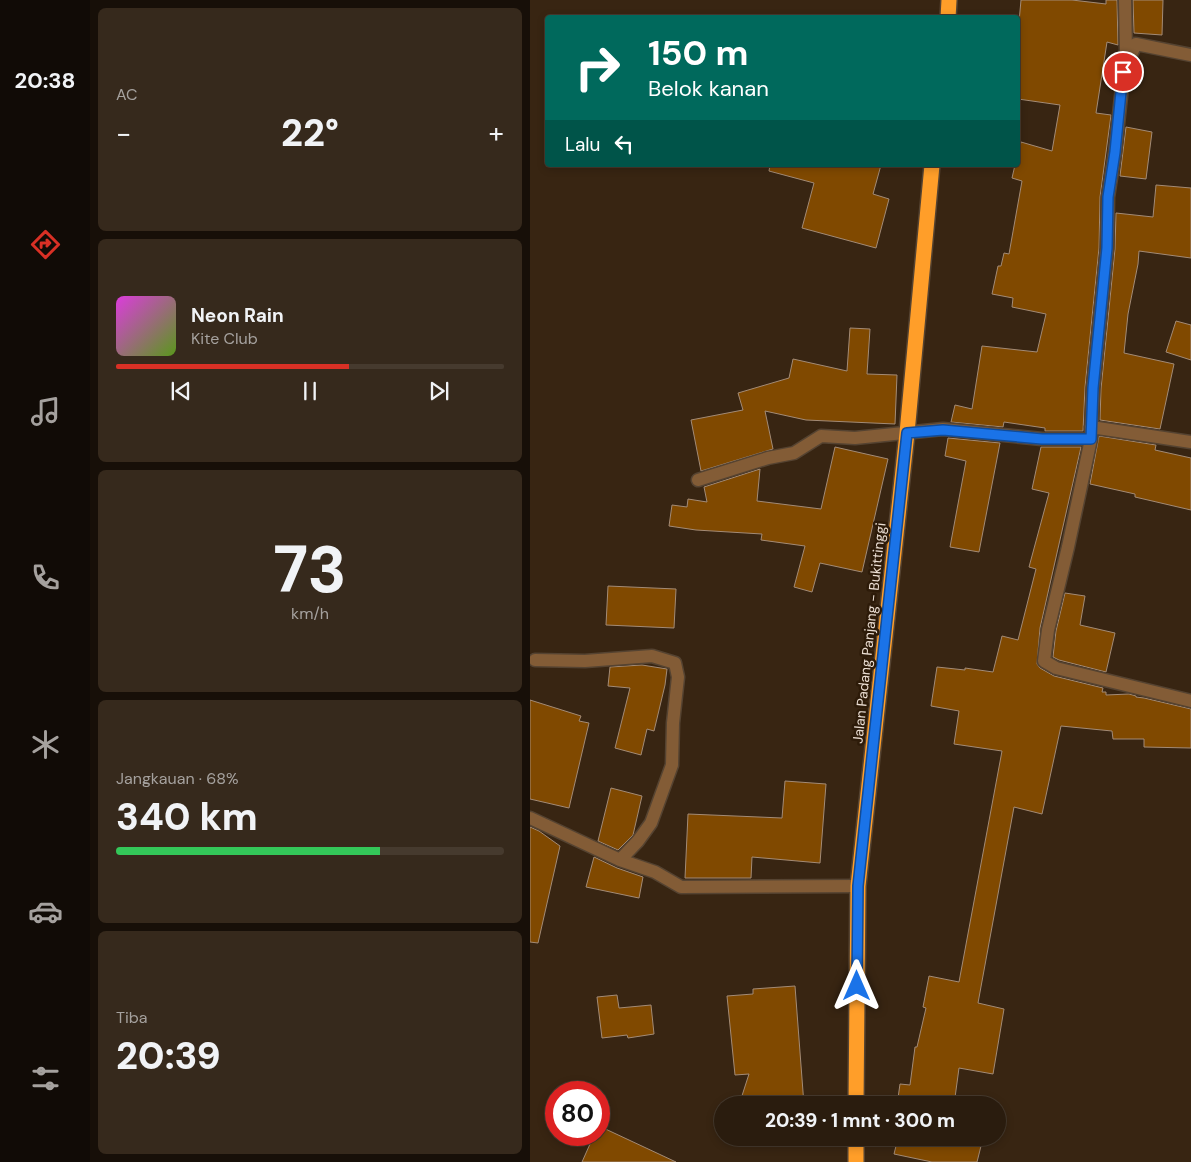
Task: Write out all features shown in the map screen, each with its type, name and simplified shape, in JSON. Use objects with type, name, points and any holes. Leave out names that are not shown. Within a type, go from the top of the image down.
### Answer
[{"type":"highway","points":[[948,15],[949,0]]},
{"type":"highway","name":"Jalan Padang Panjang - Bukittinggi","points":[[856,1096],[858,886],[907,433],[932,167]]},
{"type":"highway","points":[[856,1146],[856,1162]]},
{"type":"street","points":[[1125,0],[1126,50],[1108,197],[1107,248],[1093,388],[1091,433],[1068,547],[1048,630],[1044,661],[1056,668],[1191,701]]},
{"type":"street","points":[[1123,72],[1136,44],[1191,55]]},
{"type":"street","points":[[698,480],[768,458],[794,453],[821,436],[855,438],[943,430],[1042,439],[1091,433],[1191,442]]},
{"type":"street","points":[[535,660],[585,662],[652,656],[675,662],[678,677],[673,723],[672,765],[651,823],[638,841],[620,860]]},
{"type":"street","points":[[530,818],[620,860],[655,872],[681,888],[858,886]]},
{"type":"building","points":[[1021,0],[1072,0],[1106,4],[1106,0],[1117,0],[1118,45],[1107,42],[1096,113],[1111,115],[1100,197],[1099,248],[1085,387],[1083,431],[1045,431],[1045,428],[1004,422],[1003,427],[951,422],[955,405],[972,409],[982,346],[1037,352],[1046,314],[1012,307],[1013,298],[992,294],[998,266],[1001,266],[1004,253],[1009,254],[1022,181],[1012,178],[1015,167],[1020,167],[1021,142],[1052,151],[1060,105],[1020,99]]},
{"type":"building","points":[[1133,0],[1163,0],[1162,35],[1134,33]]},
{"type":"building","points":[[1126,127],[1152,132],[1146,179],[1120,176]]},
{"type":"building","points":[[770,167],[880,167],[873,194],[889,199],[876,248],[802,228],[814,183],[769,171]]},
{"type":"building","points":[[1156,185],[1191,188],[1191,258],[1139,251],[1128,314],[1124,353],[1174,364],[1160,429],[1100,420],[1101,389],[1115,249],[1116,213],[1153,217]]},
{"type":"building","points":[[1176,321],[1191,325],[1191,360],[1166,352]]},
{"type":"building","points":[[850,328],[870,329],[867,374],[897,375],[895,424],[806,420],[765,411],[773,449],[701,471],[691,420],[743,410],[738,393],[789,378],[793,359],[847,371]]},
{"type":"building","points":[[1099,436],[1156,445],[1155,450],[1191,458],[1191,510],[1135,497],[1135,494],[1090,484]]},
{"type":"building","points":[[948,438],[1000,443],[979,552],[950,547],[966,461],[945,456]]},
{"type":"building","points":[[835,447],[888,459],[862,572],[820,563],[812,592],[794,587],[805,546],[761,540],[762,534],[696,530],[669,526],[672,505],[687,507],[688,499],[707,502],[704,487],[760,469],[757,501],[821,509]]},
{"type":"building","points":[[1041,447],[1081,447],[1040,628],[1037,664],[1040,668],[1054,676],[1103,688],[1102,692],[1106,692],[1106,695],[1129,694],[1191,709],[1191,748],[1144,747],[1144,739],[1113,739],[1112,731],[1061,726],[1042,814],[1014,807],[978,1003],[1004,1009],[993,1074],[959,1068],[955,1096],[898,1096],[900,1084],[910,1085],[915,1047],[917,1047],[926,1008],[923,1007],[929,976],[959,982],[1002,751],[954,744],[959,711],[931,706],[937,667],[993,672],[1002,636],[1018,640],[1036,569],[1029,567],[1049,493],[1032,489]]},
{"type":"building","points":[[608,586],[676,589],[674,628],[606,625]]},
{"type":"building","points":[[1065,593],[1085,596],[1080,625],[1115,633],[1106,672],[1053,657],[1056,631]]},
{"type":"building","points":[[642,665],[667,669],[654,731],[647,729],[641,755],[615,748],[630,688],[608,686],[610,667]]},
{"type":"building","points":[[530,700],[581,716],[579,721],[589,723],[569,808],[530,799]]},
{"type":"building","points":[[785,781],[826,784],[820,863],[752,857],[751,878],[685,878],[688,814],[782,818]]},
{"type":"building","points":[[611,788],[642,796],[633,835],[618,850],[598,841]]},
{"type":"building","points":[[530,827],[560,846],[538,943],[530,942]]},
{"type":"building","points":[[594,857],[643,877],[639,898],[586,887]]},
{"type":"building","points":[[795,986],[803,1096],[742,1096],[749,1074],[735,1075],[727,996],[753,994],[753,989]]},
{"type":"building","points":[[617,995],[619,1008],[651,1005],[654,1034],[628,1038],[627,1035],[602,1038],[597,997]]},
{"type":"building","points":[[610,1131],[676,1162],[582,1162],[589,1146],[610,1146]]},
{"type":"building","points":[[896,1146],[981,1146],[977,1162],[932,1162],[894,1154]]},
{"type":"route","points":[[857,986],[858,886],[907,433],[943,430],[1042,439],[1091,439],[1093,388],[1107,248],[1108,197],[1115,152],[1123,72]]}]
